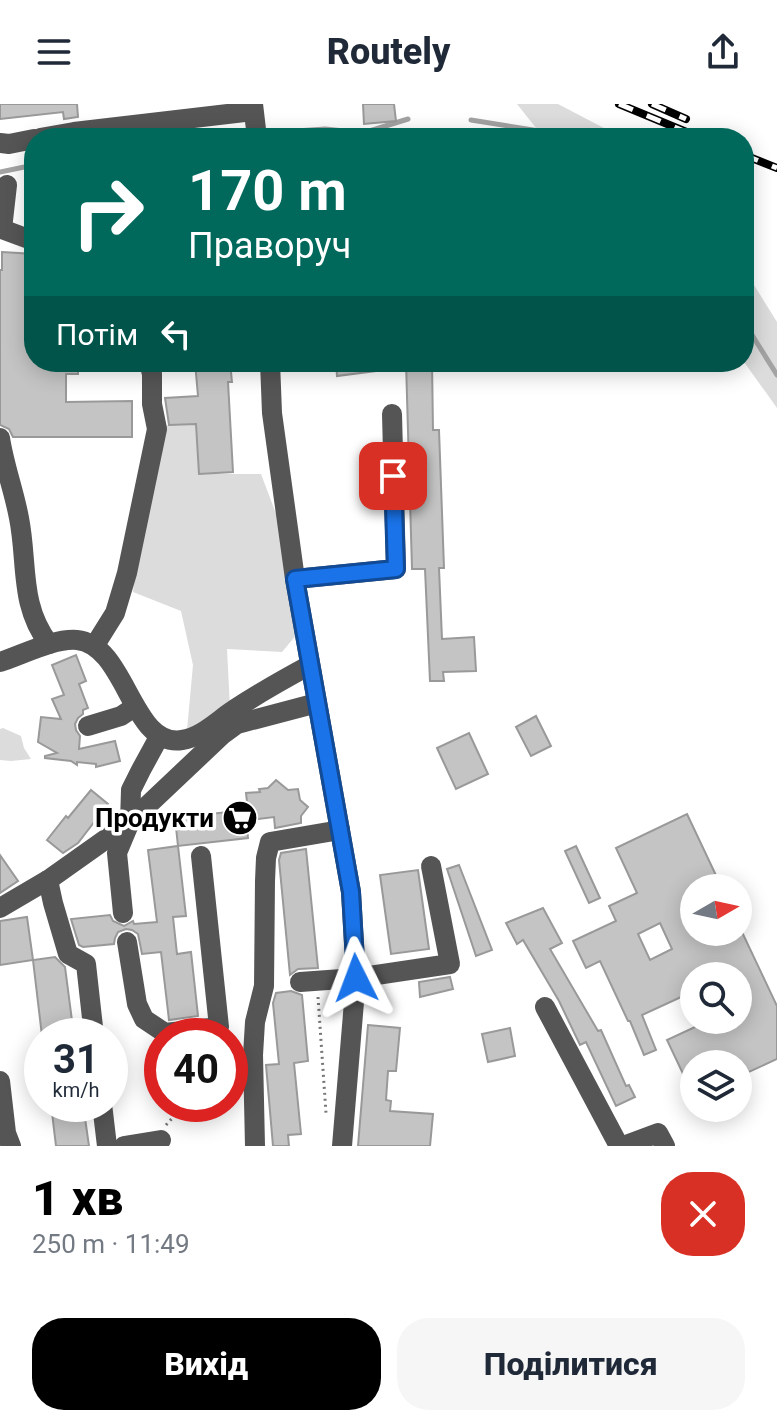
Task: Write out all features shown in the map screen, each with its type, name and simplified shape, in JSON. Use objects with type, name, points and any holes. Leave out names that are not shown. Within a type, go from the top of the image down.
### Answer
[{"type":"street","points":[[103,128],[253,107],[256,128]]},
{"type":"street","points":[[0,143],[24,141]]},
{"type":"street","points":[[7,185],[2,229],[24,237]]},
{"type":"street","points":[[95,645],[115,613],[127,573],[157,429],[152,404],[152,372]]},
{"type":"street","points":[[270,372],[272,413],[295,579],[351,892],[356,978],[342,1146]]},
{"type":"street","points":[[295,579],[396,569],[392,414]]},
{"type":"street","points":[[0,438],[18,515],[26,595],[38,631],[49,644]]},
{"type":"street","points":[[0,662],[49,644],[76,640],[95,645],[126,688],[137,716]]},
{"type":"street","points":[[108,683],[159,737],[179,741],[191,738],[310,665]]},
{"type":"street","points":[[0,908],[48,880],[130,822],[237,724],[317,703]]},
{"type":"street","points":[[88,726],[121,716],[137,716]]},
{"type":"street","points":[[123,913],[117,853],[130,822],[131,790],[159,737]]},
{"type":"street","points":[[255,1146],[253,1044],[264,986],[265,881],[270,842],[340,830]]},
{"type":"street","points":[[127,942],[137,1004],[144,1019],[165,1033],[219,1027],[201,856]]},
{"type":"street","points":[[264,986],[356,978],[450,964],[431,866]]},
{"type":"street","points":[[48,880],[68,954],[86,964],[92,1018]]},
{"type":"street","points":[[545,1007],[621,1146],[658,1133],[665,1146]]},
{"type":"street","points":[[0,1081],[6,1133],[11,1146]]},
{"type":"street","points":[[104,1122],[107,1146]]},
{"type":"street","points":[[124,1146],[161,1140]]},
{"type":"path","points":[[303,982],[325,1123]]},
{"type":"path","points":[[161,1140],[169,1122]]},
{"type":"shaded area","points":[[517,104],[558,104],[604,128],[536,128]]},
{"type":"shaded area","points":[[754,285],[777,322],[777,408],[751,372],[754,372]]},
{"type":"shaded area","points":[[196,424],[199,474],[261,474],[278,519],[298,633],[282,652],[227,649],[230,708],[187,730],[193,665],[181,611],[133,592],[146,482],[157,429],[168,425]]},
{"type":"shaded area","points":[[0,729],[21,736],[31,759],[0,760]]},
{"type":"building","points":[[0,104],[77,104],[78,117],[64,119],[63,112],[0,119]]},
{"type":"building","points":[[363,104],[394,104],[396,121],[364,124]]},
{"type":"building","points":[[2,252],[24,253],[24,372],[78,372],[66,374],[66,402],[132,401],[132,437],[13,437],[9,429],[0,425]]},
{"type":"building","points":[[196,372],[231,372],[232,382],[228,382],[233,472],[199,474],[196,424],[169,425],[165,398],[198,396]]},
{"type":"building","points":[[337,372],[368,372],[337,376]]},
{"type":"building","points":[[406,372],[432,372],[433,430],[439,430],[444,568],[439,568],[442,639],[474,637],[476,671],[443,672],[444,681],[430,681],[425,569],[412,569]]},
{"type":"building","points":[[76,655],[86,681],[79,684],[88,708],[83,710],[75,724],[80,736],[79,749],[115,741],[120,761],[96,767],[96,764],[77,762],[77,765],[71,761],[45,758],[57,753],[38,742],[41,717],[61,719],[52,699],[64,695],[52,665]]},
{"type":"building","points":[[536,716],[551,746],[531,756],[516,727]]},
{"type":"building","points":[[469,733],[488,774],[456,789],[437,748]]},
{"type":"building","points":[[276,780],[288,790],[298,789],[300,800],[308,807],[301,816],[301,823],[275,828],[274,817],[249,820],[246,793],[260,792],[259,789],[268,788]]},
{"type":"building","points":[[91,790],[108,804],[78,843],[63,853],[47,840]]},
{"type":"building","points":[[245,810],[248,838],[178,846],[175,818]]},
{"type":"building","points":[[687,814],[715,874],[680,874],[680,946],[749,946],[777,1006],[777,1059],[752,1071],[752,1050],[680,1050],[680,1067],[667,1040],[680,1034],[752,1034],[752,962],[680,962],[680,997],[642,1015],[656,1050],[644,1055],[600,961],[586,968],[573,941],[616,921],[609,906],[637,893],[616,848]],"holes":[[[660,923],[672,949],[650,960],[638,934]]]},
{"type":"building","points":[[178,846],[186,916],[173,917],[177,954],[191,952],[198,1016],[169,1018],[161,952],[142,954],[138,934],[126,929],[118,932],[114,944],[83,947],[79,945],[71,919],[110,915],[113,921],[124,926],[133,921],[134,924],[157,922],[148,850]]},
{"type":"building","points":[[576,846],[600,898],[589,903],[565,851]]},
{"type":"building","points":[[306,849],[318,968],[298,969],[290,975],[279,860],[281,853]]},
{"type":"building","points":[[0,855],[18,881],[0,893]]},
{"type":"building","points":[[459,865],[492,950],[476,956],[447,869]]},
{"type":"building","points":[[418,870],[429,949],[391,954],[380,875]]},
{"type":"building","points":[[543,908],[562,943],[550,949],[598,1031],[601,1030],[626,1086],[629,1085],[635,1097],[616,1106],[586,1042],[580,1045],[559,1001],[523,940],[517,944],[506,923]]},
{"type":"building","points":[[27,917],[33,960],[0,965],[0,921]]},
{"type":"building","points":[[55,957],[65,967],[72,1018],[40,1018],[33,960]]},
{"type":"building","points":[[450,977],[453,989],[420,997],[419,982]]},
{"type":"building","points":[[291,991],[302,995],[308,1061],[294,1063],[301,1134],[288,1135],[289,1146],[273,1146],[266,1065],[279,1064],[273,1003],[276,993]]},
{"type":"building","points":[[368,1025],[400,1028],[396,1071],[388,1071],[386,1100],[391,1101],[390,1111],[433,1114],[430,1146],[358,1146]]},
{"type":"building","points":[[510,1028],[515,1056],[488,1062],[482,1034]]},
{"type":"building","points":[[53,1122],[86,1122],[89,1146],[56,1146]]},
{"type":"waterway","points":[[379,128],[408,119]]},
{"type":"waterway","points":[[471,120],[521,128]]},
{"type":"waterway","points":[[0,172],[24,167]]},
{"type":"waterway","points":[[754,338],[777,375]]},
{"type":"railway","points":[[619,104],[677,128]]},
{"type":"railway","points":[[652,104],[686,119]]},
{"type":"railway","points":[[754,159],[777,168]]},
{"type":"place","name":"Продукти","points":[[240,818]]},
{"type":"route","points":[[356,978],[351,892],[295,579],[396,569],[393,476]]}]
